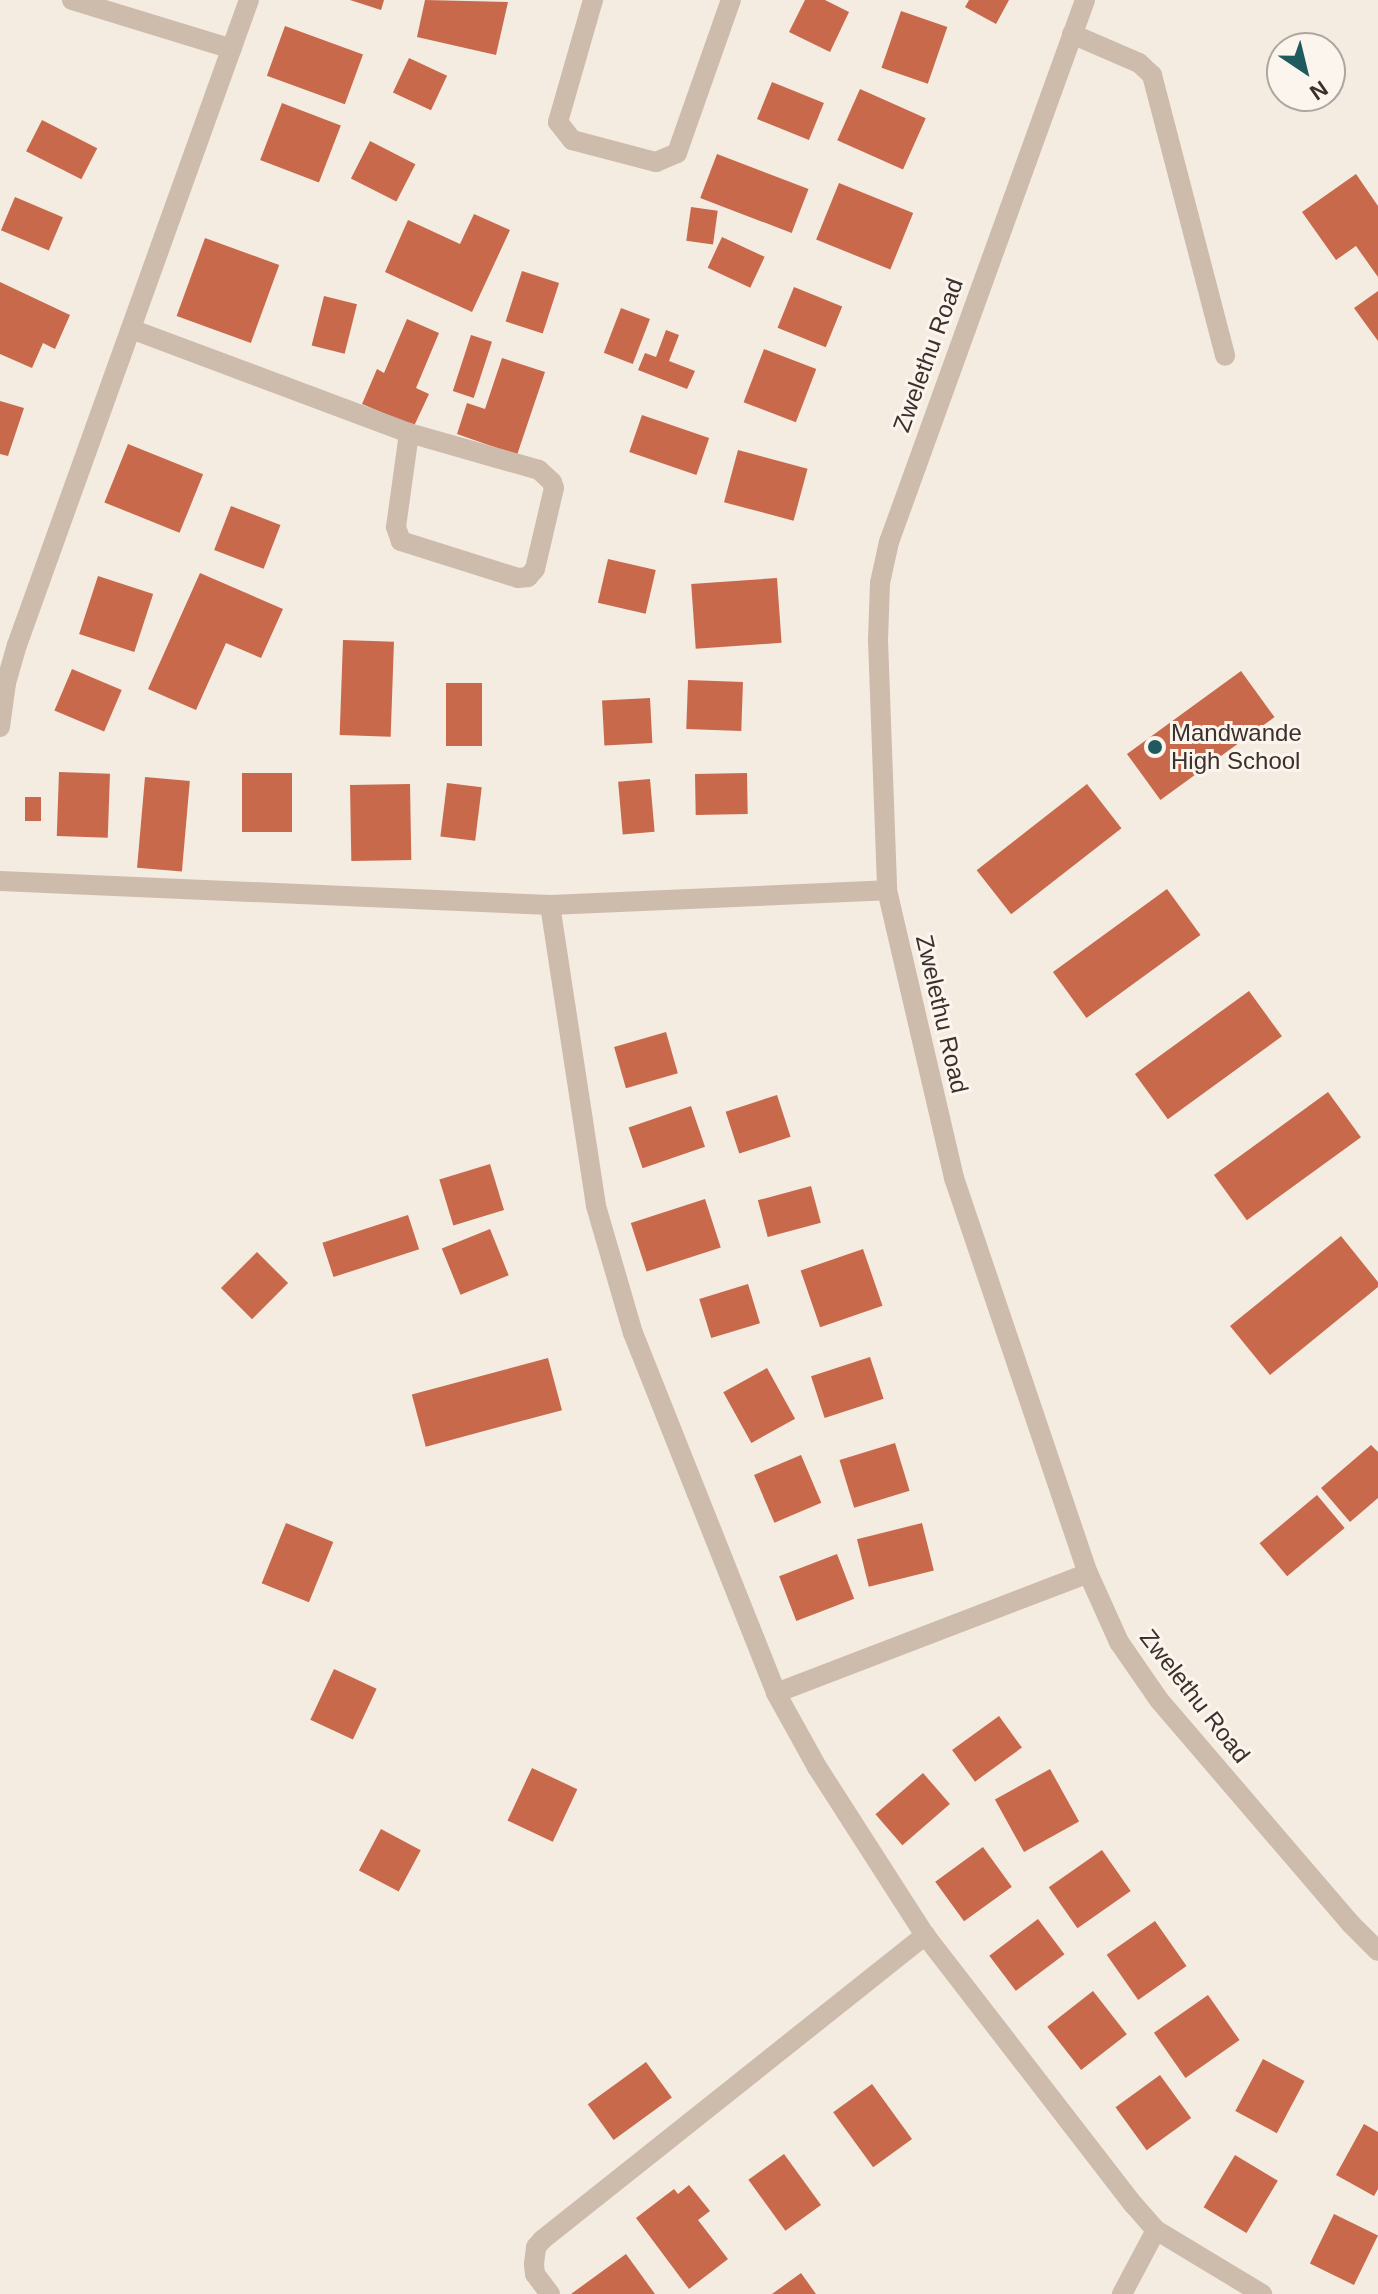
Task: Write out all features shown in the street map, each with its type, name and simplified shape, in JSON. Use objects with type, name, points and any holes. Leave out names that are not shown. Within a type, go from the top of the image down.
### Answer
[{"type":"street","points":[[72,0],[232,49]]},
{"type":"street","points":[[0,727],[6,683],[17,645],[249,0]]},
{"type":"street","points":[[593,0],[558,122],[572,140],[656,162],[677,153],[731,0]]},
{"type":"street","name":"Zwelethu Road","points":[[1085,0],[889,542],[880,583],[878,640],[887,890],[954,1178],[1088,1573],[1119,1642],[1137,1672],[1351,1924],[1378,1951]]},
{"type":"street","points":[[1072,34],[1139,63],[1152,75],[1225,356]]},
{"type":"street","points":[[131,329],[409,433],[539,470],[552,482],[535,569],[528,577],[518,578],[401,541],[396,527],[409,433]]},
{"type":"street","points":[[0,881],[550,905],[887,890]]},
{"type":"street","points":[[550,905],[600,1220],[633,1333],[776,1693],[817,1767],[925,1935],[1156,2230],[1262,2294]]},
{"type":"street","points":[[776,1693],[1088,1573]]},
{"type":"street","points":[[550,2294],[535,2274],[536,2247],[542,2240],[925,1935]]},
{"type":"street","points":[[1122,2294],[1156,2230]]},
{"type":"building","points":[[350,0],[384,0],[381,10]]},
{"type":"building","points":[[425,0],[508,2],[496,55],[417,37]]},
{"type":"building","points":[[805,0],[825,0],[849,12],[830,52],[789,32]]},
{"type":"building","points":[[969,0],[1009,0],[996,24],[965,7]]},
{"type":"building","points":[[901,11],[947,27],[928,84],[881,68]]},
{"type":"building","points":[[285,26],[363,54],[345,104],[267,76]]},
{"type":"building","points":[[409,58],[447,76],[431,110],[393,92]]},
{"type":"building","points":[[772,82],[824,103],[809,140],[757,119]]},
{"type":"building","points":[[860,89],[926,118],[903,169],[837,140]]},
{"type":"building","points":[[282,103],[341,126],[319,183],[260,160]]},
{"type":"building","points":[[42,120],[97,148],[81,179],[26,151]]},
{"type":"building","points":[[370,141],[415,164],[396,202],[351,178]]},
{"type":"building","points":[[717,154],[808,189],[792,233],[700,198]]},
{"type":"building","points":[[1356,174],[1378,206],[1378,277],[1356,246],[1336,260],[1302,212]]},
{"type":"building","points":[[839,183],[913,213],[890,270],[816,240]]},
{"type":"building","points":[[15,197],[63,217],[49,250],[1,230]]},
{"type":"building","points":[[691,207],[718,211],[713,244],[686,241]]},
{"type":"building","points":[[474,214],[510,230],[472,312],[385,272],[408,220],[460,244]]},
{"type":"building","points":[[722,237],[765,257],[750,288],[708,268]]},
{"type":"building","points":[[205,238],[279,265],[251,343],[177,316]]},
{"type":"building","points":[[522,271],[559,283],[543,333],[506,321]]},
{"type":"building","points":[[0,282],[70,315],[55,349],[43,343],[32,368],[0,354]]},
{"type":"building","points":[[794,287],[842,306],[826,347],[778,328]]},
{"type":"building","points":[[1378,291],[1378,341],[1354,308]]},
{"type":"building","points":[[324,296],[357,304],[345,354],[312,345]]},
{"type":"building","points":[[621,308],[650,319],[633,364],[604,353]]},
{"type":"building","points":[[407,319],[439,333],[416,388],[429,394],[414,426],[362,404],[377,369],[384,373]]},
{"type":"building","points":[[666,330],[679,335],[669,361],[695,371],[687,389],[638,370],[645,353],[656,357]]},
{"type":"building","points":[[471,335],[492,342],[474,398],[453,391]]},
{"type":"building","points":[[764,349],[816,369],[796,422],[744,402]]},
{"type":"building","points":[[502,358],[545,372],[517,455],[457,434],[467,403],[485,409]]},
{"type":"building","points":[[0,401],[24,408],[8,456],[0,454]]},
{"type":"building","points":[[642,415],[709,438],[696,475],[629,452]]},
{"type":"building","points":[[128,444],[203,474],[180,533],[104,502]]},
{"type":"building","points":[[738,450],[808,469],[794,521],[724,502]]},
{"type":"building","points":[[231,506],[280,525],[264,569],[214,550]]},
{"type":"building","points":[[608,559],[656,570],[646,614],[598,603]]},
{"type":"building","points":[[200,573],[283,609],[261,658],[226,643],[196,710],[148,689]]},
{"type":"building","points":[[98,576],[153,594],[134,652],[79,634]]},
{"type":"building","points":[[777,578],[782,643],[696,649],[691,584]]},
{"type":"building","points":[[343,640],[394,642],[391,737],[340,735]]},
{"type":"building","points":[[72,669],[122,690],[104,732],[54,710]]},
{"type":"building","points":[[1241,671],[1275,717],[1160,800],[1127,754]]},
{"type":"building","points":[[688,680],[743,682],[741,731],[686,729]]},
{"type":"building","points":[[446,683],[482,683],[482,746],[446,746]]},
{"type":"building","points":[[650,698],[652,743],[604,745],[602,701]]},
{"type":"building","points":[[59,772],[110,774],[108,838],[57,836]]},
{"type":"building","points":[[242,773],[292,773],[292,832],[242,832]]},
{"type":"building","points":[[747,773],[748,814],[696,815],[695,774]]},
{"type":"building","points":[[145,777],[190,781],[182,872],[137,868]]},
{"type":"building","points":[[650,779],[655,832],[623,835],[618,782]]},
{"type":"building","points":[[447,783],[482,787],[475,841],[440,837]]},
{"type":"building","points":[[410,784],[411,860],[351,861],[350,785]]},
{"type":"building","points":[[1087,784],[1121,828],[1011,914],[977,870]]},
{"type":"building","points":[[25,797],[41,797],[41,821],[25,821]]},
{"type":"building","points":[[1167,889],[1201,935],[1086,1018],[1053,972]]},
{"type":"building","points":[[1249,991],[1282,1036],[1168,1119],[1135,1074]]},
{"type":"building","points":[[666,1032],[678,1073],[626,1088],[614,1047]]},
{"type":"building","points":[[1328,1092],[1361,1137],[1247,1220],[1214,1175]]},
{"type":"building","points":[[777,1095],[791,1137],[739,1154],[726,1112]]},
{"type":"building","points":[[691,1106],[705,1147],[643,1168],[629,1127]]},
{"type":"building","points":[[490,1164],[504,1210],[453,1225],[439,1179]]},
{"type":"building","points":[[811,1186],[821,1223],[768,1237],[758,1200]]},
{"type":"building","points":[[705,1199],[721,1248],[647,1272],[631,1223]]},
{"type":"building","points":[[408,1215],[419,1249],[334,1277],[322,1243]]},
{"type":"building","points":[[490,1229],[509,1275],[461,1295],[442,1248]]},
{"type":"building","points":[[1341,1236],[1378,1282],[1378,1287],[1270,1375],[1230,1326]]},
{"type":"building","points":[[863,1249],[883,1306],[820,1327],[801,1270]]},
{"type":"building","points":[[257,1252],[288,1283],[252,1319],[221,1288]]},
{"type":"building","points":[[748,1284],[760,1323],[711,1338],[699,1299]]},
{"type":"building","points":[[870,1357],[884,1399],[825,1418],[811,1376]]},
{"type":"building","points":[[548,1358],[562,1410],[426,1447],[412,1394]]},
{"type":"building","points":[[767,1368],[795,1419],[751,1443],[723,1392]]},
{"type":"building","points":[[895,1443],[910,1491],[854,1508],[840,1460]]},
{"type":"building","points":[[1371,1445],[1378,1452],[1378,1498],[1350,1522],[1321,1488]]},
{"type":"building","points":[[801,1455],[821,1503],[774,1523],[754,1475]]},
{"type":"building","points":[[1317,1495],[1345,1528],[1287,1576],[1260,1543]]},
{"type":"building","points":[[286,1523],[333,1542],[309,1602],[262,1583]]},
{"type":"building","points":[[922,1523],[934,1571],[869,1587],[857,1539]]},
{"type":"building","points":[[837,1554],[854,1599],[796,1621],[779,1576]]},
{"type":"building","points":[[334,1669],[377,1689],[353,1740],[310,1720]]},
{"type":"building","points":[[999,1716],[1022,1748],[975,1782],[952,1750]]},
{"type":"building","points":[[532,1768],[577,1789],[553,1842],[507,1821]]},
{"type":"building","points":[[1050,1769],[1079,1821],[1024,1852],[995,1800]]},
{"type":"building","points":[[923,1773],[950,1804],[902,1845],[875,1814]]},
{"type":"building","points":[[381,1829],[421,1850],[399,1892],[359,1870]]},
{"type":"building","points":[[983,1847],[1012,1887],[964,1921],[935,1882]]},
{"type":"building","points":[[1102,1850],[1131,1891],[1077,1928],[1049,1887]]},
{"type":"building","points":[[1038,1919],[1064,1954],[1016,1991],[989,1956]]},
{"type":"building","points":[[1155,1921],[1187,1966],[1138,2000],[1107,1955]]},
{"type":"building","points":[[1093,1991],[1127,2034],[1081,2070],[1047,2027]]},
{"type":"building","points":[[1208,1995],[1240,2040],[1185,2078],[1154,2033]]},
{"type":"building","points":[[1263,2059],[1304,2081],[1277,2133],[1235,2111]]},
{"type":"building","points":[[646,2062],[672,2098],[614,2140],[588,2104]]},
{"type":"building","points":[[1160,2075],[1191,2118],[1147,2150],[1116,2107]]},
{"type":"building","points":[[872,2084],[912,2139],[873,2167],[833,2112]]},
{"type":"building","points":[[1364,2124],[1378,2132],[1378,2189],[1374,2196],[1336,2175]]},
{"type":"building","points":[[784,2154],[821,2205],[785,2231],[748,2180]]},
{"type":"building","points":[[1235,2155],[1278,2181],[1246,2233],[1204,2207]]},
{"type":"building","points":[[689,2185],[710,2211],[698,2220],[728,2259],[689,2289],[636,2218],[674,2189],[678,2194]]},
{"type":"building","points":[[1334,2214],[1378,2235],[1354,2285],[1310,2263]]},
{"type":"building","points":[[626,2254],[655,2294],[571,2294]]},
{"type":"building","points":[[801,2273],[816,2294],[772,2294]]},
{"type":"place","name":"Mandwande High School","points":[[1155,747]]}]
